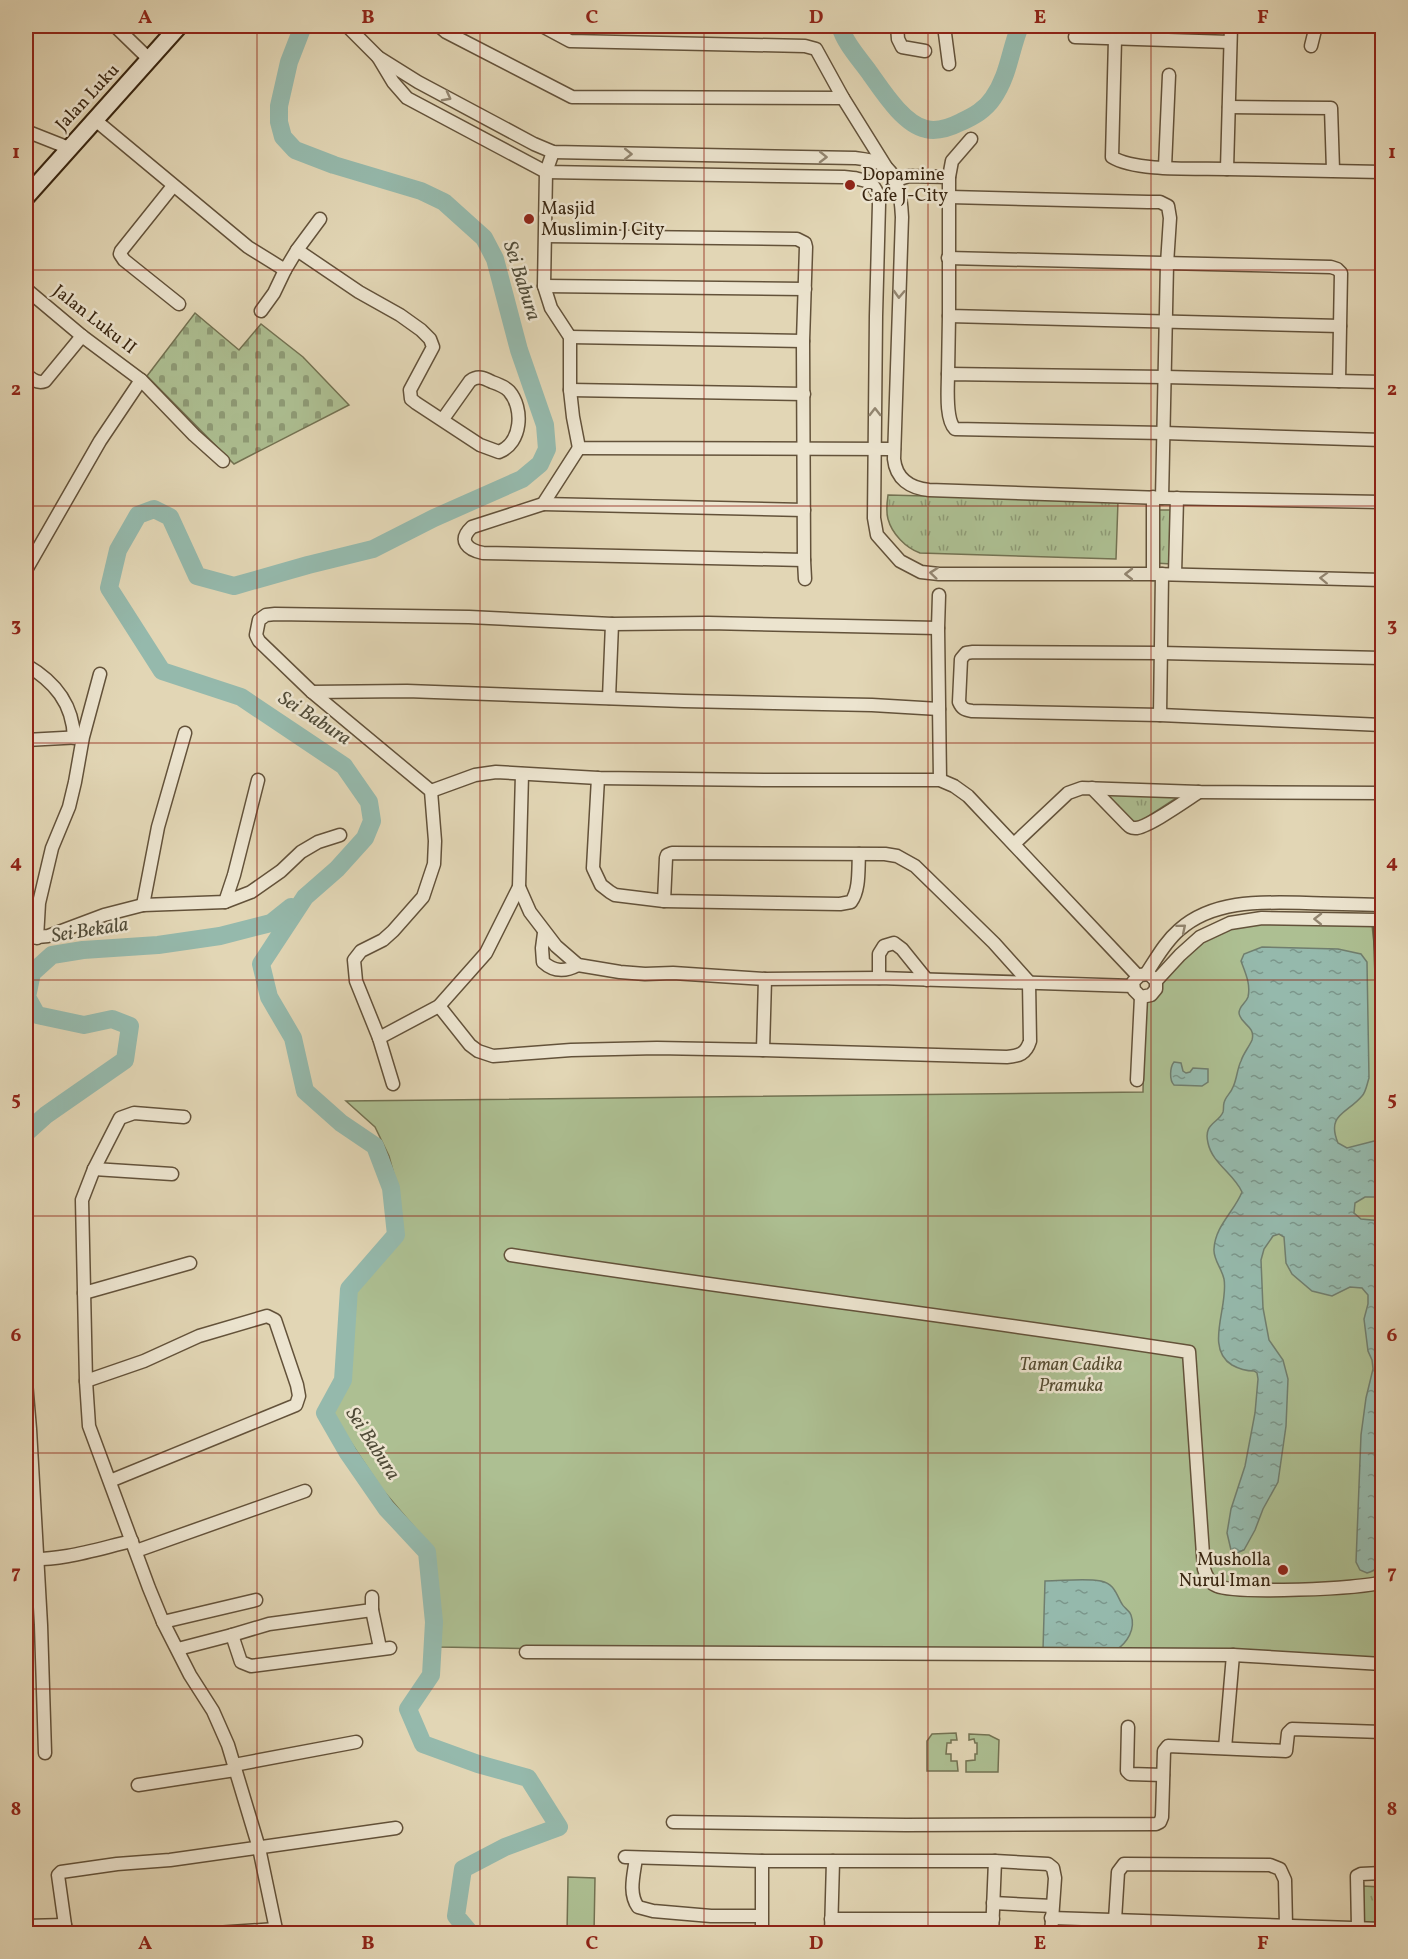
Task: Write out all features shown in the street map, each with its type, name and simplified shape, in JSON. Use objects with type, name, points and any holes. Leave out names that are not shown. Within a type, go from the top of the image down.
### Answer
[{"type":"main road","name":"Jalan Luku","points":[[26,197],[179,26]]},
{"type":"street","points":[[115,26],[150,60]]},
{"type":"street","points":[[347,26],[378,57],[418,82],[553,152],[855,158],[880,164],[892,175],[949,177]]},
{"type":"street","points":[[439,26],[446,32],[572,97],[843,98]]},
{"type":"street","points":[[542,26],[570,41],[805,46],[816,49],[843,98],[892,175],[900,197],[902,217],[894,449],[898,474],[910,486],[920,489],[1157,498],[1383,502]]},
{"type":"street","points":[[897,26],[898,39],[902,47],[925,51]]},
{"type":"street","points":[[944,26],[949,64]]},
{"type":"street","points":[[1227,169],[1231,26]]},
{"type":"street","points":[[1311,46],[1316,26]]},
{"type":"street","points":[[1075,37],[1230,42]]},
{"type":"street","points":[[1115,39],[1112,157],[1119,161],[1165,167],[1383,172]]},
{"type":"street","points":[[378,57],[393,82],[407,98],[546,172],[851,178],[868,181],[874,186],[879,193],[874,518],[877,535],[900,561],[921,572],[939,574],[1163,574],[1383,580]]},
{"type":"street","points":[[1165,167],[1169,75]]},
{"type":"street","points":[[407,98],[418,82]]},
{"type":"street","points":[[1229,106],[1331,108],[1333,170]]},
{"type":"street","points":[[94,119],[248,247],[285,270]]},
{"type":"street","points":[[26,131],[69,148]]},
{"type":"street","points":[[971,139],[952,161],[949,177],[949,416],[947,427],[1383,440]]},
{"type":"street","points":[[526,161],[534,144]]},
{"type":"street","points":[[543,504],[579,448],[570,390],[570,337],[551,308],[544,286],[546,172],[553,152]]},
{"type":"street","points":[[729,156],[729,175]]},
{"type":"street","points":[[173,186],[120,254],[124,260],[179,304]]},
{"type":"street","points":[[950,196],[1161,202],[1168,206],[1170,211],[1164,433],[1157,498],[1163,574],[1160,715]]},
{"type":"street","points":[[261,311],[274,293],[297,250],[320,219]]},
{"type":"street","points":[[546,236],[796,239],[802,241],[806,247],[802,341],[805,579]]},
{"type":"street","points":[[297,250],[427,334],[433,347],[409,394],[416,403],[480,445],[499,452],[507,448],[515,437],[519,423],[516,403],[508,390],[481,377],[475,377],[470,381],[443,419]]},
{"type":"street","points":[[948,258],[1331,267],[1341,273],[1339,381]]},
{"type":"street","points":[[544,286],[805,289]]},
{"type":"street","name":"Jalan Luku II","points":[[26,289],[82,336],[141,380],[194,435],[223,461]]},
{"type":"street","points":[[876,316],[899,316]]},
{"type":"street","points":[[949,316],[1340,326]]},
{"type":"street","points":[[26,374],[37,382],[45,381],[82,336]]},
{"type":"street","points":[[570,337],[802,341]]},
{"type":"street","points":[[948,374],[1165,376],[1383,382]]},
{"type":"street","points":[[26,570],[100,441],[141,380]]},
{"type":"street","points":[[570,390],[804,394]]},
{"type":"street","points":[[579,448],[894,449]]},
{"type":"street","points":[[1163,574],[1177,498]]},
{"type":"street","points":[[804,510],[543,504],[471,527],[465,535],[468,547],[472,551],[483,553],[804,560]]},
{"type":"street","points":[[939,595],[940,780]]},
{"type":"street","points":[[393,1084],[379,1038],[356,981],[354,960],[361,951],[383,940],[423,897],[435,864],[431,791],[312,692],[259,641],[256,630],[259,620],[275,614],[435,616],[612,624],[708,623],[938,628]]},
{"type":"street","points":[[609,698],[612,624]]},
{"type":"street","points":[[1383,658],[1161,653],[966,653],[962,656],[960,663],[959,702],[961,707],[972,711],[1160,715],[1383,725]]},
{"type":"street","points":[[26,665],[47,678],[60,693],[79,737]]},
{"type":"street","points":[[100,674],[79,737],[69,807],[52,848],[31,938],[57,933],[104,915],[143,905],[225,902],[251,892],[281,871],[301,852],[318,842],[340,835]]},
{"type":"street","points":[[312,692],[407,691],[872,705],[939,710]]},
{"type":"street","points":[[143,905],[158,827],[185,734]]},
{"type":"street","points":[[26,740],[79,737]]},
{"type":"street","points":[[431,791],[485,772],[598,777],[940,780],[968,796],[1143,979],[1154,992],[1148,997],[1141,997],[1136,993],[1143,979],[1178,930],[1201,915],[1230,906],[1262,902],[1381,903],[1376,912],[1380,923],[1383,984]]},
{"type":"street","points":[[379,1038],[439,1006],[486,953],[519,887],[522,774]]},
{"type":"street","points":[[598,777],[593,868],[598,881],[605,889],[615,894],[664,901],[840,904],[851,902],[856,890],[858,854]]},
{"type":"street","points":[[225,902],[258,780]]},
{"type":"street","points":[[1014,844],[1068,793],[1082,788],[1199,792],[1383,793]]},
{"type":"street","points":[[1092,788],[1127,824],[1137,829],[1199,792]]},
{"type":"street","points":[[439,1006],[470,1045],[492,1056],[571,1050],[763,1050],[1016,1056],[1028,1048],[1030,1041],[1029,982],[994,943],[915,866],[897,856],[672,853],[666,858],[664,901]]},
{"type":"street","points":[[519,887],[530,912],[544,933],[555,946],[578,965],[645,974],[673,973],[765,979],[879,978],[1029,982],[1143,979],[1180,955],[1200,937],[1230,923],[1262,918],[1380,923]]},
{"type":"street","points":[[1262,902],[1262,918]]},
{"type":"street","points":[[544,933],[543,962],[551,969],[558,970],[570,969],[578,965]]},
{"type":"street","points":[[879,978],[881,950],[889,943],[894,943],[902,949],[927,980]]},
{"type":"street","points":[[763,1050],[765,979]]},
{"type":"street","points":[[1137,1080],[1141,997]]},
{"type":"street","points":[[184,1118],[134,1113],[120,1118],[94,1169],[82,1200],[86,1381],[90,1426],[163,1622],[190,1675],[203,1693],[220,1725],[259,1848],[277,1931],[201,1934]]},
{"type":"street","points":[[94,1169],[172,1174]]},
{"type":"street","points":[[511,1255],[1189,1352],[1203,1569],[1207,1579],[1216,1586],[1249,1589],[1345,1587],[1383,1582]]},
{"type":"street","points":[[84,1293],[190,1263]]},
{"type":"street","points":[[86,1381],[144,1360],[199,1336],[267,1316],[274,1320],[297,1385],[299,1396],[296,1405],[110,1481]]},
{"type":"street","points":[[26,1382],[30,1430],[31,1560],[41,1625],[45,1753]]},
{"type":"street","points":[[31,1560],[134,1546],[305,1491]]},
{"type":"street","points":[[163,1622],[256,1600]]},
{"type":"street","points":[[178,1649],[269,1624],[372,1603],[385,1648],[251,1666],[241,1662],[231,1635]]},
{"type":"street","points":[[526,1652],[1233,1655],[1383,1664]]},
{"type":"street","points":[[1225,1748],[1233,1655]]},
{"type":"street","points":[[1128,1727],[1127,1771],[1130,1774],[1163,1775]]},
{"type":"street","points":[[673,1822],[906,1825],[1156,1824],[1161,1822],[1166,1747],[1286,1751],[1288,1733],[1294,1729],[1383,1732]]},
{"type":"street","points":[[138,1785],[234,1768],[356,1742]]},
{"type":"street","points":[[26,1926],[68,1929],[58,1875],[61,1872],[259,1848],[396,1828]]},
{"type":"street","points":[[761,1916],[711,1916],[653,1911],[638,1907],[634,1901],[631,1858],[762,1861],[995,1861],[1048,1864],[1053,1868],[1055,1878],[1050,1934]]},
{"type":"street","points":[[762,1861],[762,1934]]},
{"type":"street","points":[[831,1934],[833,1861]]},
{"type":"street","points":[[992,1934],[995,1861]]},
{"type":"street","points":[[1115,1920],[1118,1872],[1124,1864],[1270,1865],[1280,1869],[1286,1880],[1286,1926]]},
{"type":"street","points":[[1358,1928],[1357,1876],[1383,1873]]},
{"type":"street","points":[[993,1903],[1115,1920],[1383,1929]]},
{"type":"street","points":[[831,1919],[993,1919]]},
{"type":"green space","points":[[195,313],[239,350],[261,324],[303,357],[349,405],[234,464],[147,376]]},
{"type":"green space","points":[[888,495],[1118,501],[1116,559],[920,553],[905,544],[890,525],[887,516]]},
{"type":"green space","points":[[1155,510],[1171,510],[1171,564],[1155,563]]},
{"type":"green space","points":[[1102,793],[1181,795],[1135,825]]},
{"type":"green space","name":"Taman Cadika Pramuka","points":[[1273,923],[1372,925],[1382,1018],[1382,1663],[439,1647],[433,1549],[381,1488],[332,1414],[350,1379],[356,1289],[403,1238],[397,1186],[389,1156],[375,1127],[346,1101],[1143,1092],[1145,1001],[1160,981],[1188,952],[1219,931],[1244,925]]},
{"type":"green space","points":[[956,1733],[957,1740],[947,1743],[946,1754],[951,1754],[951,1761],[957,1761],[958,1771],[927,1771],[927,1741],[932,1734]]},
{"type":"green space","points":[[969,1734],[989,1735],[999,1740],[998,1772],[966,1772],[966,1761],[975,1760],[975,1754],[977,1754],[977,1743],[974,1739],[969,1740]]},
{"type":"green space","points":[[568,1877],[595,1878],[594,1933],[567,1933]]},
{"type":"green space","points":[[1362,1886],[1382,1887],[1382,1927],[1361,1926]]},
{"type":"water","points":[[1262,947],[1338,949],[1361,954],[1367,962],[1369,1078],[1363,1094],[1336,1120],[1335,1133],[1338,1143],[1347,1148],[1382,1139],[1382,1197],[1365,1197],[1355,1203],[1354,1213],[1361,1219],[1382,1221],[1382,1554],[1378,1566],[1367,1573],[1360,1570],[1356,1562],[1361,1435],[1373,1369],[1364,1319],[1368,1295],[1362,1288],[1350,1287],[1332,1296],[1312,1291],[1292,1274],[1286,1263],[1284,1237],[1279,1234],[1273,1236],[1264,1249],[1261,1260],[1263,1308],[1269,1340],[1283,1360],[1288,1379],[1286,1426],[1278,1482],[1244,1550],[1237,1553],[1231,1550],[1227,1533],[1231,1509],[1245,1466],[1255,1413],[1258,1379],[1254,1371],[1243,1370],[1232,1365],[1224,1358],[1220,1348],[1218,1337],[1225,1290],[1223,1275],[1214,1253],[1215,1241],[1221,1226],[1242,1192],[1214,1157],[1207,1136],[1209,1127],[1223,1112],[1242,1058],[1252,1040],[1252,1031],[1239,1013],[1249,992],[1241,961],[1244,954]]},
{"type":"water","points":[[1174,1062],[1181,1063],[1186,1073],[1193,1068],[1208,1069],[1208,1082],[1202,1086],[1174,1085],[1171,1074]]},
{"type":"water","points":[[1088,1580],[1109,1584],[1131,1615],[1131,1630],[1124,1644],[1116,1650],[1043,1650],[1045,1581]]},
{"type":"waterway","name":"Sei Babura","points":[[303,26],[289,62],[279,106],[279,122],[283,137],[295,150],[334,165],[421,191],[444,202],[484,238],[495,259],[519,350],[545,425],[547,449],[540,464],[522,479],[434,518],[373,549],[234,586],[197,576],[170,517],[154,509],[138,515],[118,550],[109,588],[162,671],[241,697],[344,766],[369,802],[372,821],[365,838],[337,869],[305,897],[261,964],[269,997],[293,1038],[305,1091],[341,1123],[375,1146],[391,1188],[396,1235],[349,1289],[343,1380],[325,1413],[348,1453],[386,1508],[427,1552],[434,1622],[431,1675],[408,1709],[423,1744],[478,1764],[528,1778],[559,1827],[505,1847],[463,1869],[456,1916],[471,1934]]},
{"type":"waterway","name":"Sei Babura","points":[[840,26],[852,50],[901,114],[917,126],[935,130],[966,120],[990,102],[1003,80],[1020,26]]},
{"type":"waterway","name":"Sei Bekala","points":[[26,1133],[46,1115],[125,1060],[130,1026],[112,1019],[84,1025],[37,1015],[27,997],[32,973],[52,955],[83,950],[158,945],[220,936],[271,923],[291,907]]},
{"type":"place","name":"Dopamine Cafe J-City","points":[[850,185]]},
{"type":"place","name":"Masjid Muslimin J City","points":[[529,219]]},
{"type":"place","name":"Musholla Nurul Iman","points":[[1283,1570]]}]
